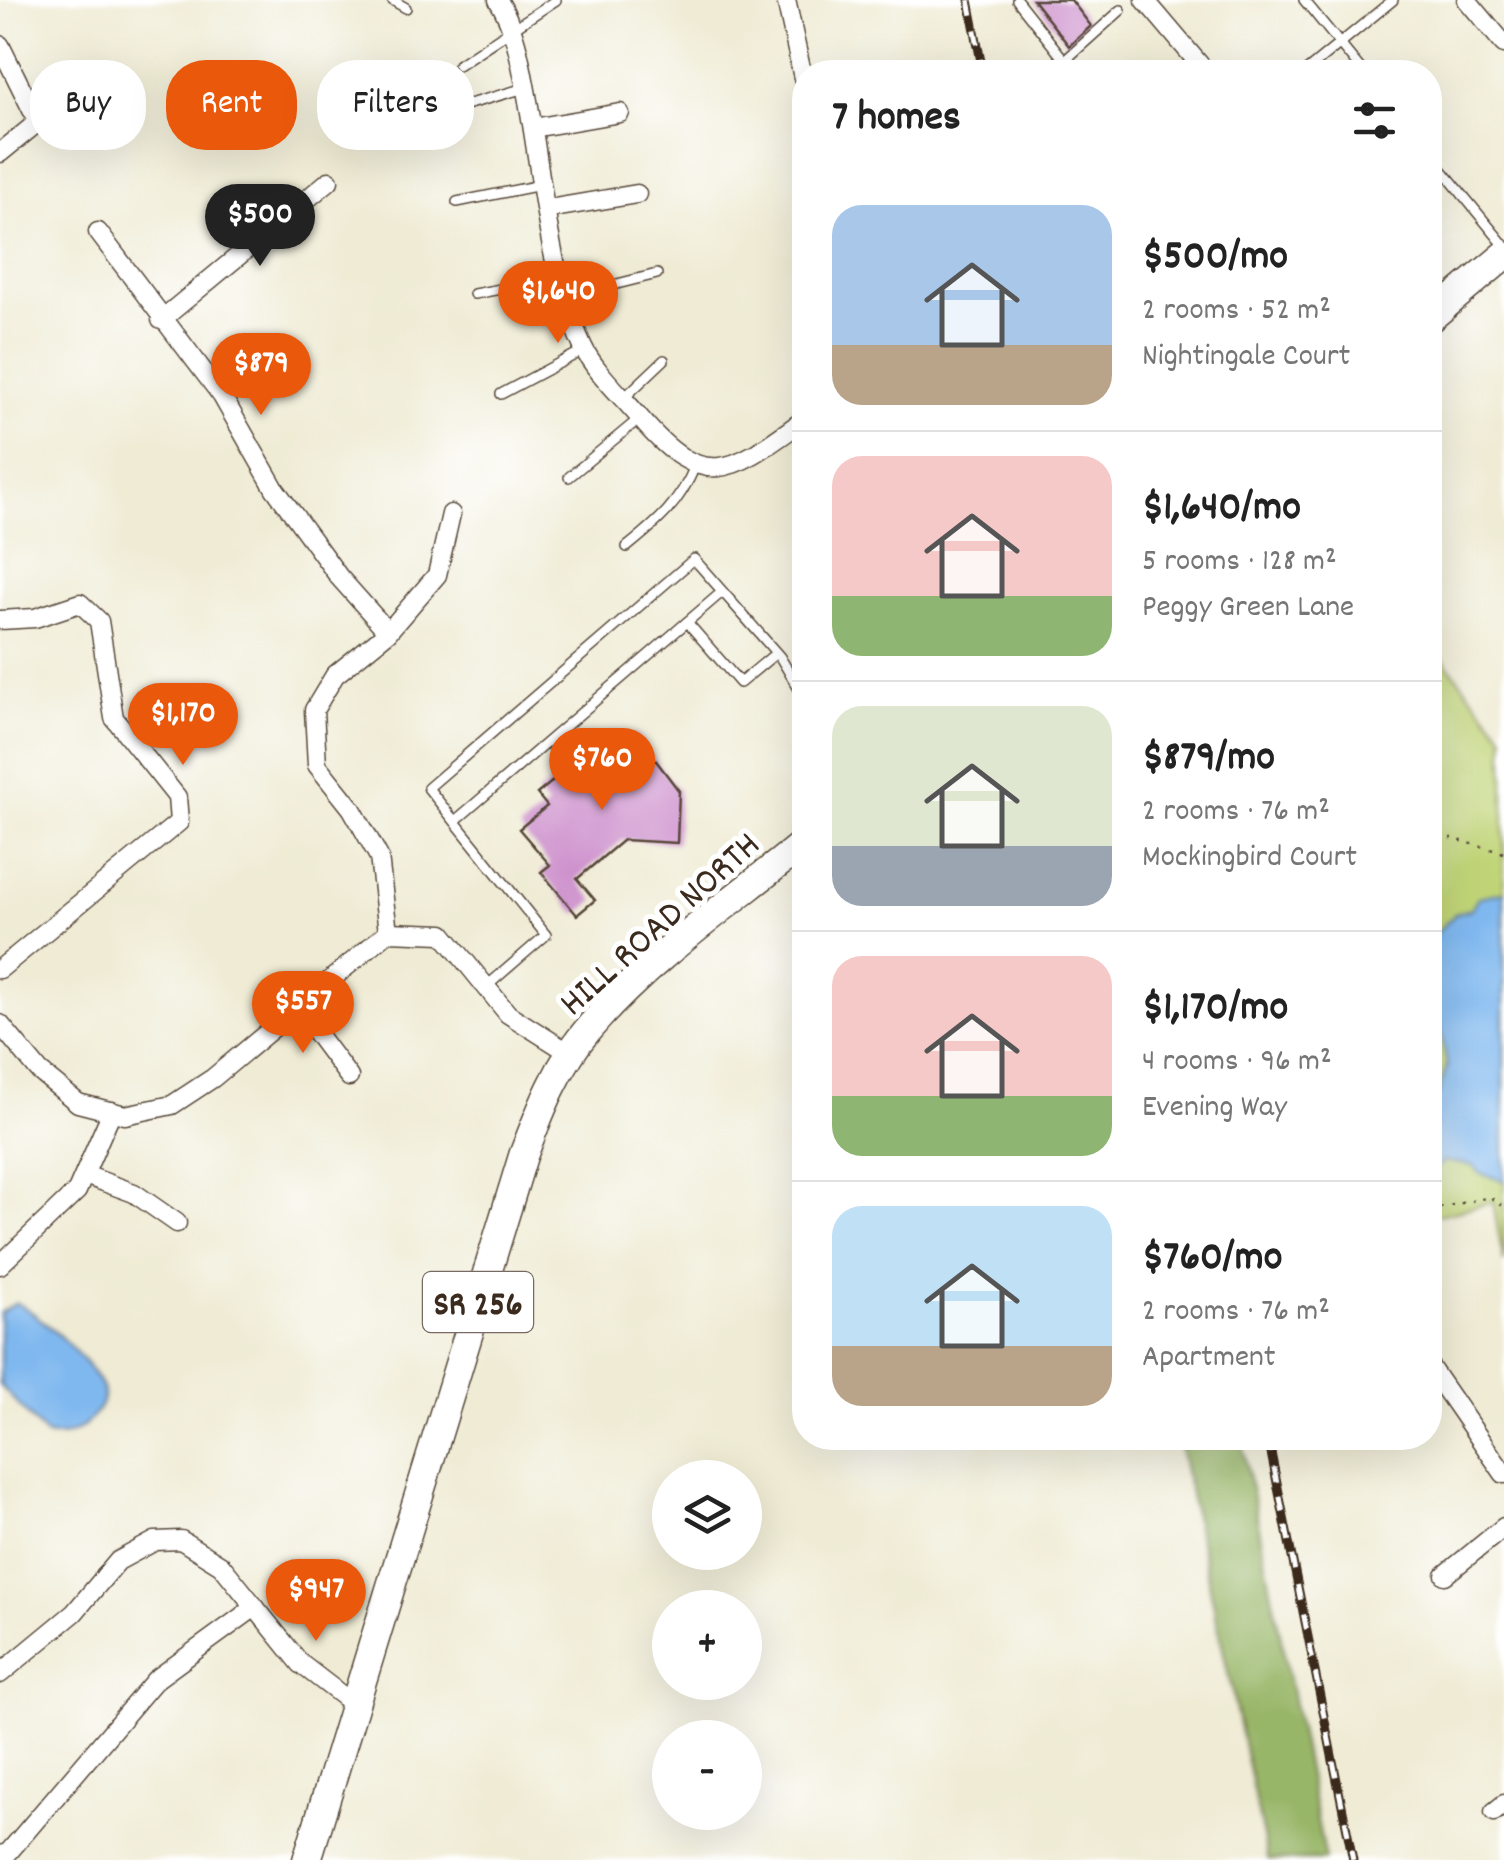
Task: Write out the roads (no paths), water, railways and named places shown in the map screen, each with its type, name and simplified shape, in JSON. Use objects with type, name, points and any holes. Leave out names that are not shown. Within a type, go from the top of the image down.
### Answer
[{"type":"main road","points":[[1442,308],[1504,256]]},
{"type":"main road","name":"HILL ROAD NORTH","points":[[307,1860],[523,1156],[550,1089],[571,1054],[624,994],[792,853]]},
{"type":"street","points":[[498,0],[511,29],[526,88],[560,277],[584,350],[660,441],[696,466],[726,469],[792,427]]},
{"type":"street","points":[[1145,0],[1195,60]]},
{"type":"street","points":[[1467,0],[1504,44]]},
{"type":"street","points":[[790,5],[800,60]]},
{"type":"street","points":[[0,45],[38,122],[0,152]]},
{"type":"street","points":[[533,128],[620,113]]},
{"type":"street","points":[[161,320],[329,181]]},
{"type":"street","points":[[548,210],[638,194]]},
{"type":"street","points":[[98,232],[222,396],[275,490],[339,577],[388,632]]},
{"type":"street","points":[[388,932],[379,857],[352,808],[317,765],[314,710],[335,675],[388,632],[437,575],[451,514]]},
{"type":"street","points":[[0,620],[35,618],[80,603],[99,620],[114,718],[177,798],[179,822],[0,969]]},
{"type":"street","points":[[0,1024],[40,1072],[78,1102],[125,1115],[172,1105],[388,932],[443,934],[485,988],[528,1029],[571,1054]]},
{"type":"street","points":[[297,1007],[349,1077]]},
{"type":"street","points":[[0,1265],[66,1203],[85,1175],[112,1111]]},
{"type":"street","points":[[85,1175],[134,1193],[176,1224]]},
{"type":"street","points":[[1442,1384],[1504,1474]]},
{"type":"street","points":[[1445,1575],[1504,1527]]},
{"type":"street","points":[[0,1674],[74,1613],[118,1561],[155,1541],[180,1540],[221,1565],[301,1664],[354,1704]]},
{"type":"street","points":[[0,1855],[8,1852],[47,1809],[155,1680],[255,1607]]},
{"type":"lane","points":[[392,0],[406,8]]},
{"type":"lane","points":[[465,60],[556,0]]},
{"type":"lane","points":[[1017,0],[1064,60]]},
{"type":"lane","points":[[1304,0],[1353,60]]},
{"type":"lane","points":[[1320,60],[1393,0]]},
{"type":"lane","points":[[1066,60],[1121,10]]},
{"type":"lane","points":[[474,103],[526,88]]},
{"type":"lane","points":[[1442,169],[1504,245]]},
{"type":"lane","points":[[456,202],[544,184]]},
{"type":"lane","points":[[565,296],[658,274]]},
{"type":"lane","points":[[474,294],[560,277]]},
{"type":"lane","points":[[501,394],[584,350]]},
{"type":"lane","points":[[624,398],[664,360]]},
{"type":"lane","points":[[569,477],[640,418]]},
{"type":"lane","points":[[627,547],[664,518],[680,499],[696,466]]},
{"type":"lane","points":[[485,988],[546,935],[428,788],[694,559],[776,653],[792,678]]},
{"type":"lane","points":[[454,822],[722,592]]},
{"type":"lane","points":[[686,622],[740,683],[776,653]]},
{"type":"water","points":[[1504,892],[1504,1181],[1479,1173],[1474,1166],[1442,1162],[1442,1082],[1447,1066],[1442,1037],[1442,927],[1456,913],[1471,909],[1478,897]]},
{"type":"water","points":[[16,1303],[66,1342],[100,1383],[100,1407],[70,1434],[46,1435],[0,1385],[0,1313]]},
{"type":"railway","points":[[969,0],[981,60]]},
{"type":"railway","points":[[1270,1450],[1353,1860]]}]
